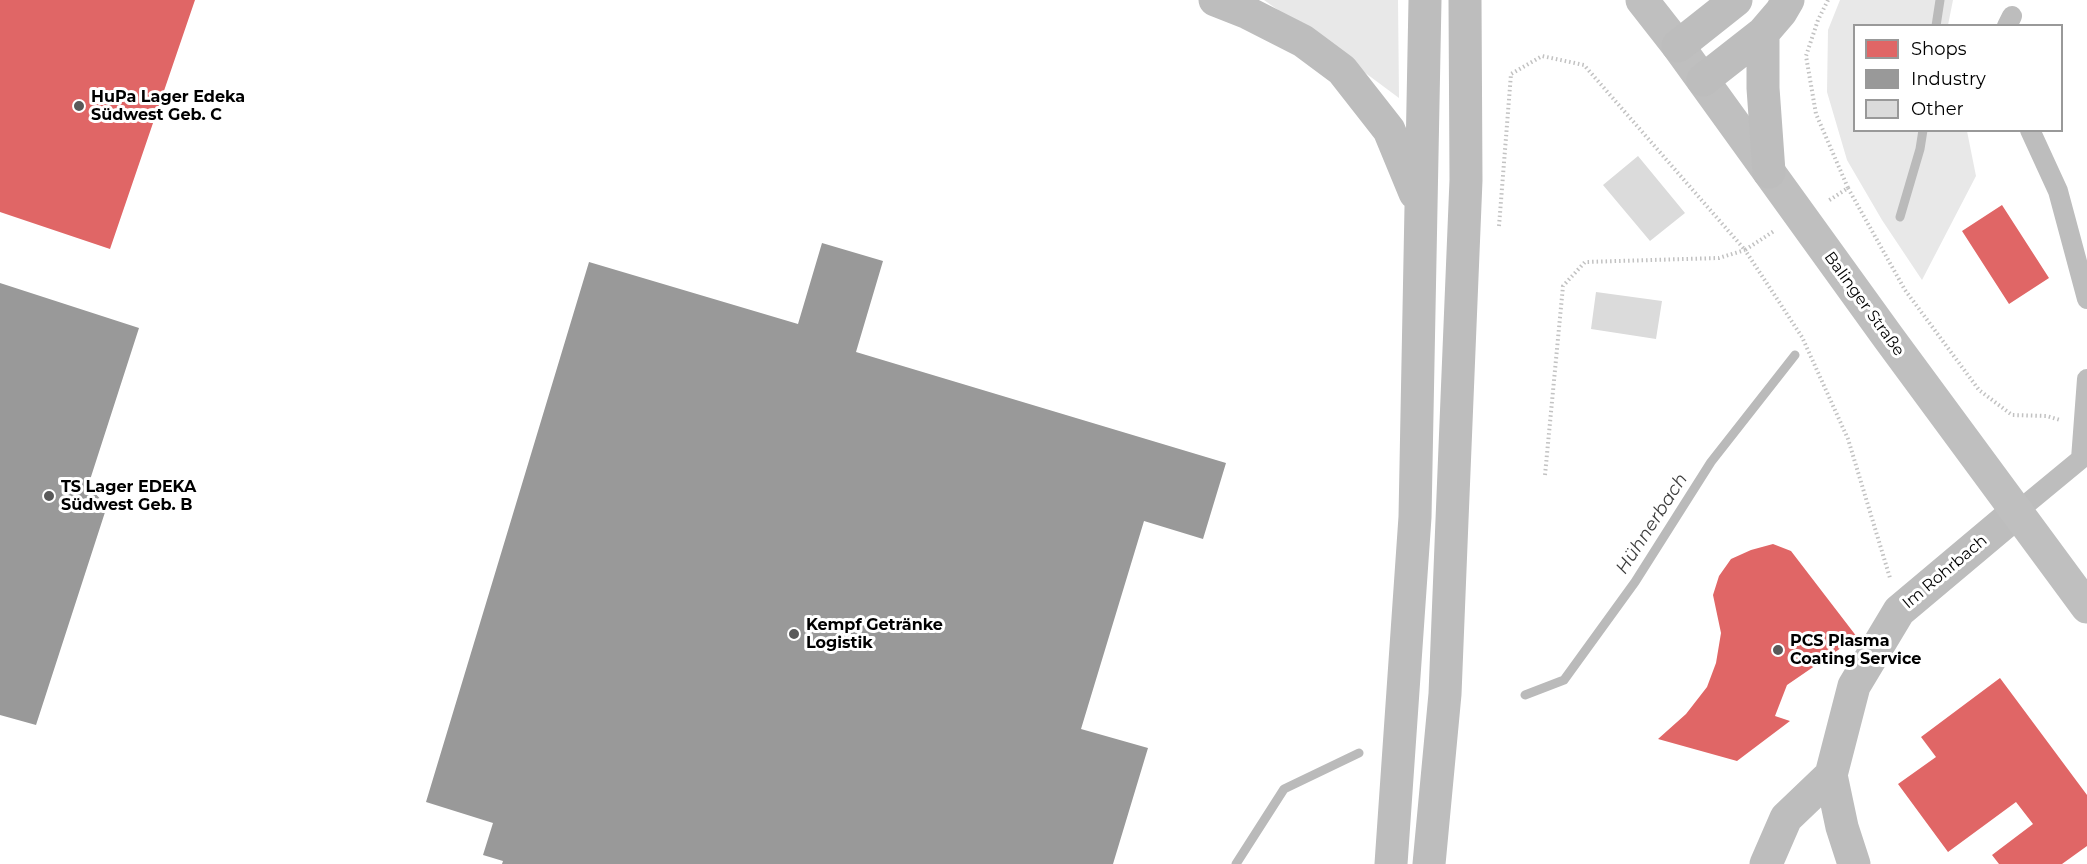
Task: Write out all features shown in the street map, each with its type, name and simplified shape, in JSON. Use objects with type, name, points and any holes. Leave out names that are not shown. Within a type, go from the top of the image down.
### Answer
[{"type":"main road","points":[[1215,0],[1248,13],[1304,41],[1342,70],[1389,130],[1420,203]]},
{"type":"main road","points":[[1391,864],[1415,517],[1425,0]]},
{"type":"main road","points":[[1428,864],[1445,694],[1453,508],[1466,180],[1465,0]]},
{"type":"main road","name":"Balinger Straße","points":[[1642,0],[1703,80],[2087,607]]},
{"type":"main road","points":[[1678,46],[1736,0]]},
{"type":"main road","points":[[1703,80],[1763,33],[1782,12],[1788,0]]},
{"type":"main road","points":[[1763,33],[1763,88],[1769,172]]},
{"type":"main road","name":"Im Rohrbach","points":[[1854,864],[1842,827],[1831,775],[1854,686],[1899,611],[2018,511]]},
{"type":"main road","points":[[1766,864],[1786,818],[1831,775]]},
{"type":"lane","points":[[2031,132],[2058,191],[2087,299]]},
{"type":"lane","points":[[2018,511],[2084,460],[2083,431],[2087,379]]},
{"type":"path","points":[[1828,0],[1818,20],[1806,56],[1816,114],[1848,188],[1905,290],[1979,390],[2012,415],[2047,416],[2083,431]]},
{"type":"path","points":[[1499,228],[1511,74],[1542,56],[1584,65],[1744,250],[1802,336],[1848,439],[1899,611]]},
{"type":"path","points":[[1545,475],[1563,286],[1585,262],[1719,258],[1744,250],[1778,229],[1802,218],[1848,188]]},
{"type":"shaded area","points":[[1264,0],[1398,0],[1399,98],[1356,66]]},
{"type":"shaded area","points":[[1840,0],[1953,0],[1948,24],[1853,24],[1853,132],[1967,132],[1976,176],[1922,280],[1882,220],[1847,160],[1827,92],[1828,30]]},
{"type":"building: Shops","name":"HuPa Lager Edeka Südwest Geb. C","points":[[0,0],[195,0],[110,249],[0,212]]},
{"type":"building: Shops","points":[[2002,205],[2049,278],[2009,304],[1962,231]]},
{"type":"building: Shops","name":"PCS Plasma Coating Service","points":[[1773,544],[1791,551],[1857,637],[1787,685],[1775,716],[1790,721],[1737,761],[1658,739],[1686,714],[1707,687],[1716,663],[1721,633],[1713,595],[1719,576],[1731,559]]},
{"type":"building: Shops","points":[[2000,678],[2087,795],[2087,846],[2062,864],[1999,864],[1992,855],[2033,824],[2016,802],[1948,852],[1898,784],[1936,757],[1921,737]]},
{"type":"building: Industry","name":"Kempf Getränke Logistik","points":[[822,243],[883,261],[856,352],[1226,463],[1203,539],[1144,521],[1081,729],[1148,748],[1113,864],[502,864],[503,861],[483,855],[493,823],[426,802],[589,262],[798,324]]},
{"type":"building: Industry","name":"TS Lager EDEKA Südwest Geb. B","points":[[0,283],[139,328],[88,486],[107,506],[36,725],[0,715]]},
{"type":"building: Other","points":[[1638,156],[1685,213],[1650,241],[1603,185]]},
{"type":"building: Other","points":[[1596,292],[1662,301],[1656,339],[1591,329]]},
{"type":"waterway","name":"Hühnerbach","points":[[1936,24],[1940,0]]},
{"type":"waterway","name":"Hühnerbach","points":[[1900,217],[1923,132]]},
{"type":"waterway","name":"Hühnerbach","points":[[1525,695],[1564,680],[1635,582],[1711,462],[1795,355]]},
{"type":"waterway","name":"Hühnerbach","points":[[1236,864],[1284,789],[1359,753]]},
{"type":"place","name":"HuPa Lager Edeka Südwest Geb. C","points":[[79,106]]},
{"type":"place","name":"TS Lager EDEKA Südwest Geb. B","points":[[49,496]]},
{"type":"place","name":"Kempf Getränke Logistik","points":[[794,634]]},
{"type":"place","name":"PCS Plasma Coating Service","points":[[1778,650]]}]
